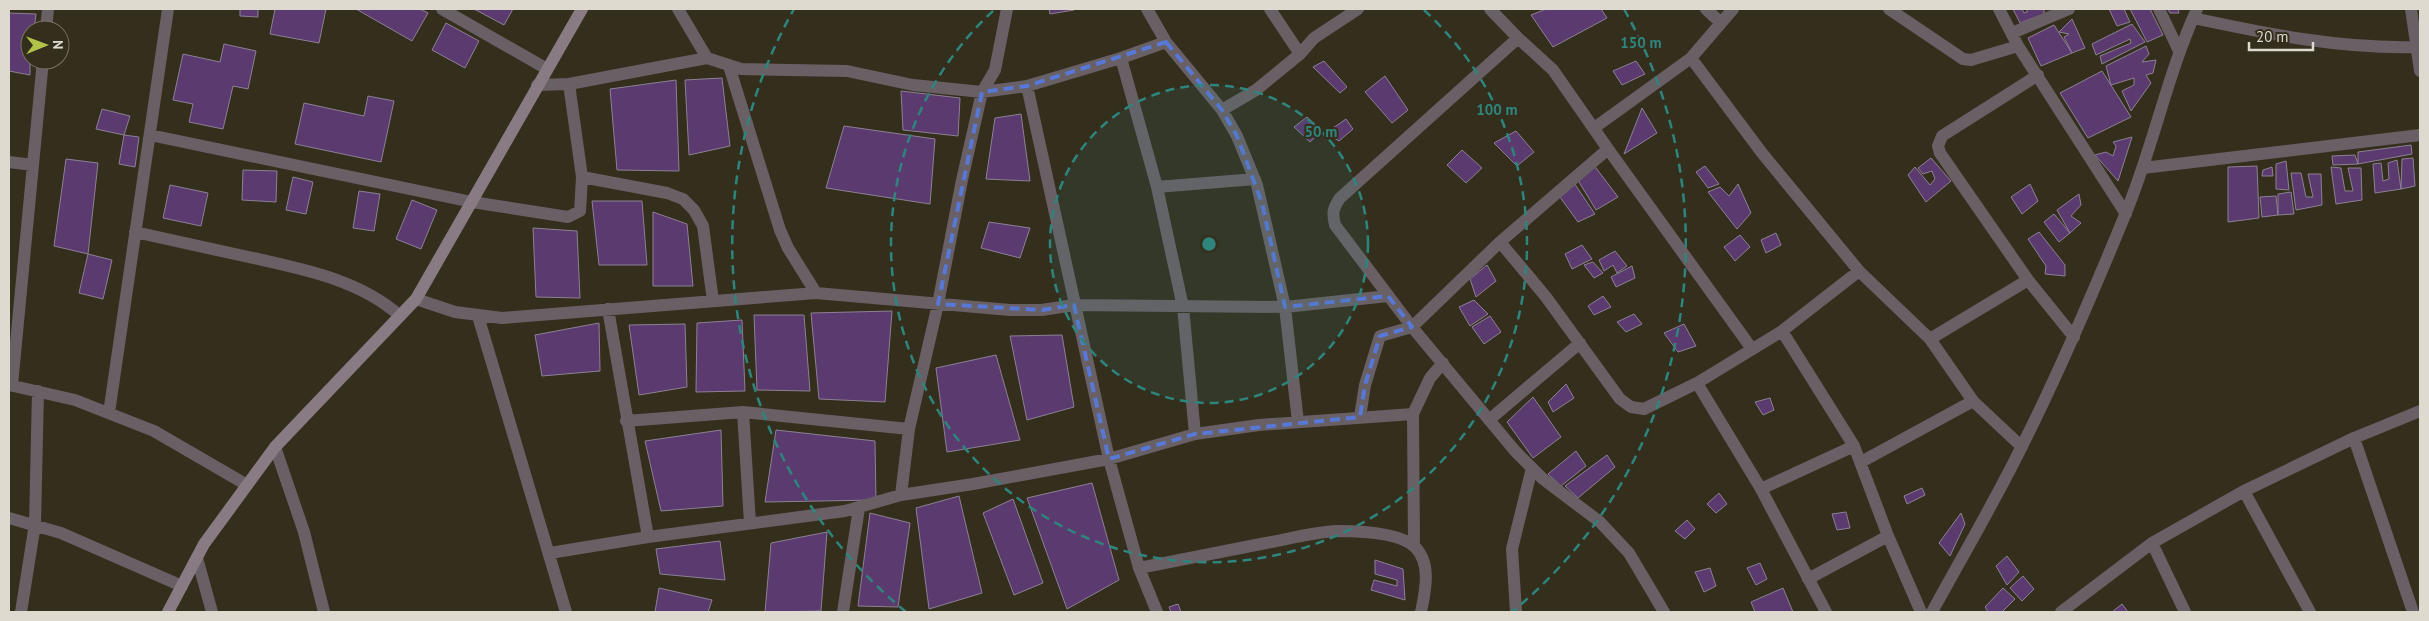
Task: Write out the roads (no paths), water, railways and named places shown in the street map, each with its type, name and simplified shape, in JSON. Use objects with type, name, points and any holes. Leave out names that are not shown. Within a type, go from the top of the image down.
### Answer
[{"type":"street","points":[[109,414],[168,9]]},
{"type":"street","points":[[442,9],[547,69]]},
{"type":"street","points":[[168,612],[204,544],[275,447],[416,299],[582,9]]},
{"type":"street","points":[[678,9],[707,58]]},
{"type":"street","points":[[901,495],[909,429],[938,304],[982,92],[995,70],[1006,9]]},
{"type":"street","points":[[1148,9],[1166,42],[1222,110],[1237,136],[1255,179],[1285,307],[1298,422]]},
{"type":"street","points":[[1270,9],[1300,54]]},
{"type":"street","points":[[1222,110],[1256,90],[1300,54],[1314,38],[1358,9]]},
{"type":"street","points":[[1490,9],[1553,70],[1752,349]]},
{"type":"street","points":[[1706,9],[1720,23]]},
{"type":"street","points":[[1594,128],[1691,58],[1733,9]]},
{"type":"street","points":[[1889,9],[1963,59],[1971,60],[2018,46]]},
{"type":"street","points":[[1999,9],[2018,46],[2126,214]]},
{"type":"street","points":[[2012,33],[2069,9]]},
{"type":"street","points":[[2159,9],[2180,51]]},
{"type":"street","points":[[2411,9],[2420,71]]},
{"type":"street","points":[[1932,612],[2022,447],[2074,337],[2126,214],[2143,168],[2180,51],[2195,13],[2279,37],[2322,44],[2379,48],[2417,47]]},
{"type":"street","points":[[1518,38],[1340,198],[1334,206],[1332,214],[1335,225],[1388,296],[1489,420],[1532,468],[1600,522],[1629,553],[1664,612]]},
{"type":"street","points":[[537,85],[569,84],[707,58],[729,66],[758,70],[847,71],[913,86],[982,92],[1027,86],[1121,58],[1166,42]]},
{"type":"street","points":[[1121,58],[1157,186],[1182,307],[1195,434]]},
{"type":"street","points":[[1691,58],[1762,153],[1859,271],[1930,339],[1972,401],[2022,447]]},
{"type":"street","points":[[729,66],[780,230],[788,248],[816,293]]},
{"type":"street","points":[[42,70],[33,165],[13,329],[11,385],[75,400],[154,431],[247,485]]},
{"type":"street","points":[[2038,75],[1942,136],[1938,146],[1940,153],[2028,280],[2074,337]]},
{"type":"street","points":[[150,135],[472,202],[568,217],[580,211],[582,177],[569,84]]},
{"type":"street","points":[[1027,86],[1074,306],[1110,459],[1152,611]]},
{"type":"street","points":[[2143,168],[2420,135]]},
{"type":"street","points":[[1360,417],[1365,385],[1380,336],[1412,327],[1500,242],[1608,148]]},
{"type":"street","points":[[9,162],[33,165]]},
{"type":"street","points":[[582,177],[667,193],[684,199],[694,210],[703,226],[713,301]]},
{"type":"street","points":[[1157,186],[1255,179]]},
{"type":"street","points":[[135,232],[324,276],[365,292],[385,303],[400,316]]},
{"type":"street","points":[[1500,242],[1546,297],[1620,399],[1631,407],[1644,408],[1696,383],[1782,331],[1859,271]]},
{"type":"street","points":[[1930,339],[2028,280]]},
{"type":"street","points":[[416,299],[455,312],[502,318],[816,293],[938,304],[1042,310],[1074,306],[1285,307],[1388,296]]},
{"type":"street","points":[[608,310],[626,421],[648,537]]},
{"type":"street","points":[[478,316],[566,612]]},
{"type":"street","points":[[1782,331],[1854,446],[1888,536],[1921,612]]},
{"type":"street","points":[[1489,420],[1580,343]]},
{"type":"street","points":[[1414,546],[1412,414],[1430,378],[1443,363]]},
{"type":"street","points":[[1696,383],[1761,489],[1826,612]]},
{"type":"street","points":[[21,612],[35,524],[38,391]]},
{"type":"street","points":[[1861,462],[1972,401]]},
{"type":"street","points":[[2061,612],[2152,543],[2244,491],[2354,438],[2420,411]]},
{"type":"street","points":[[626,421],[743,412],[909,429]]},
{"type":"street","points":[[743,412],[750,523]]},
{"type":"street","points":[[550,553],[648,537],[859,508],[876,500],[901,495],[1110,459],[1195,434],[1258,425],[1412,414]]},
{"type":"street","points":[[2354,438],[2414,612]]},
{"type":"street","points":[[1761,489],[1854,446]]},
{"type":"street","points":[[275,447],[304,532],[324,612]]},
{"type":"street","points":[[1516,612],[1512,550],[1532,468]]},
{"type":"street","points":[[2244,491],[2310,612]]},
{"type":"street","points":[[843,612],[859,508]]},
{"type":"street","points":[[9,518],[61,532],[182,586]]},
{"type":"street","points":[[1139,568],[1336,531],[1370,533],[1395,537],[1414,546],[1422,557],[1427,581],[1421,612]]},
{"type":"street","points":[[1808,579],[1888,536]]},
{"type":"street","points":[[2152,543],[2185,612]]},
{"type":"street","points":[[197,558],[212,612]]}]
